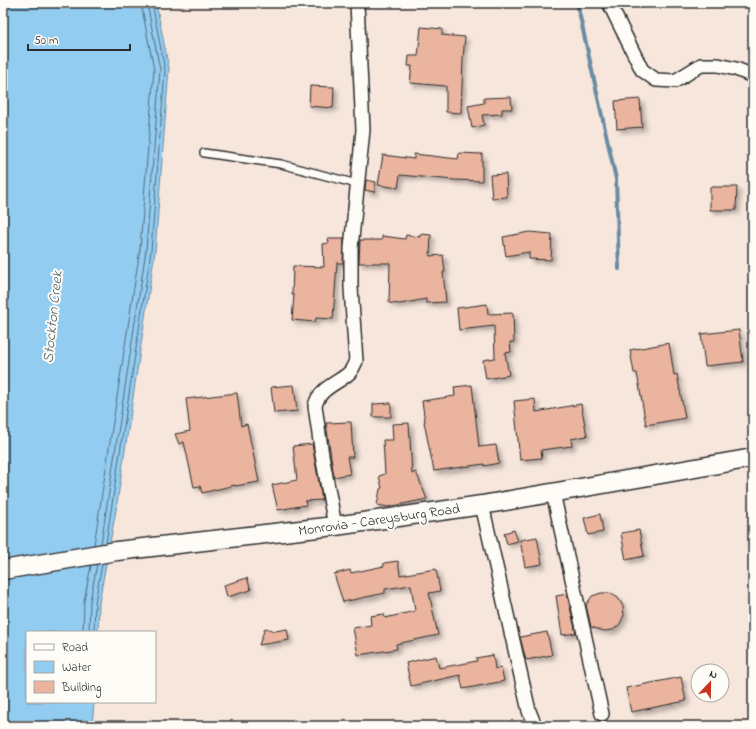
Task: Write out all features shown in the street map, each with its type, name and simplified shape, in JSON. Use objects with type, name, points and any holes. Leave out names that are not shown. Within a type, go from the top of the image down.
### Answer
[{"type":"main road","name":"Monrovia - Careysburg Road","points":[[3,570],[117,552],[335,526],[482,505],[753,458]]},
{"type":"street","points":[[335,526],[315,406],[321,393],[350,372],[356,361],[351,288],[351,248],[363,130],[357,3]]},
{"type":"street","points":[[610,3],[642,70],[656,80],[675,81],[701,64],[724,66],[753,76]]},
{"type":"street","points":[[553,493],[602,714]]},
{"type":"street","points":[[482,505],[529,711],[535,726]]},
{"type":"lane","points":[[204,153],[281,164],[357,184]]},
{"type":"water","name":"Stockton Creek","points":[[3,3],[156,3],[169,69],[155,251],[116,510],[99,602],[98,631],[26,631],[26,703],[94,703],[92,726],[3,726]]},
{"type":"building","points":[[421,27],[442,29],[442,35],[465,37],[461,113],[446,112],[446,86],[410,83],[412,66],[408,66],[409,56],[418,56]]},
{"type":"building","points":[[310,86],[334,87],[333,108],[309,106]]},
{"type":"building","points":[[511,97],[512,109],[502,109],[502,114],[482,115],[484,125],[472,128],[468,106],[484,103],[484,98]]},
{"type":"building","points":[[640,99],[642,127],[617,129],[615,101]]},
{"type":"building","points":[[459,153],[482,154],[482,181],[400,175],[398,188],[378,185],[383,155],[414,159],[414,154],[458,159]]},
{"type":"building","points":[[506,174],[507,197],[492,198],[490,175]]},
{"type":"building","points":[[366,180],[376,182],[374,192],[365,190]]},
{"type":"building","points":[[710,187],[737,187],[736,210],[710,210]]},
{"type":"building","points":[[529,232],[552,234],[551,260],[529,259],[529,252],[506,256],[503,237]]},
{"type":"building","points":[[420,234],[431,235],[430,256],[443,255],[446,302],[426,303],[426,299],[400,304],[389,303],[390,263],[359,263],[360,240],[382,240],[382,236],[405,239],[406,235],[420,237]]},
{"type":"building","points":[[328,239],[344,239],[343,263],[337,263],[333,319],[316,318],[315,322],[292,320],[294,295],[292,295],[293,266],[324,267],[323,244],[329,243]]},
{"type":"building","points":[[487,304],[488,314],[513,313],[514,342],[510,342],[511,352],[505,353],[509,375],[486,379],[483,360],[495,358],[494,326],[459,330],[457,308]]},
{"type":"building","points":[[739,330],[743,362],[705,366],[701,334]]},
{"type":"building","points":[[669,343],[674,375],[677,374],[685,418],[646,425],[637,373],[634,373],[630,350]]},
{"type":"building","points":[[294,385],[297,411],[274,413],[271,387]]},
{"type":"building","points":[[472,385],[479,447],[496,445],[499,463],[434,471],[424,422],[422,401],[455,396],[454,387]]},
{"type":"building","points":[[237,393],[241,426],[247,424],[259,482],[235,485],[202,493],[200,486],[194,487],[184,442],[179,444],[175,434],[190,431],[186,399]]},
{"type":"building","points":[[535,399],[536,412],[581,404],[587,436],[571,439],[572,446],[541,450],[542,458],[520,460],[514,401]]},
{"type":"building","points":[[391,403],[391,417],[373,417],[373,404]]},
{"type":"building","points":[[351,422],[353,457],[347,457],[350,474],[334,477],[326,423]]},
{"type":"building","points":[[409,423],[412,474],[416,472],[427,499],[388,507],[377,505],[380,489],[382,488],[379,476],[385,474],[383,440],[393,440],[392,424]]},
{"type":"building","points":[[312,444],[322,500],[305,501],[306,505],[278,510],[272,485],[297,480],[293,446]]},
{"type":"building","points":[[600,514],[603,532],[588,535],[584,518]]},
{"type":"building","points":[[514,530],[518,541],[507,544],[504,533]]},
{"type":"building","points":[[639,530],[644,556],[626,560],[621,533]]},
{"type":"building","points":[[537,537],[542,564],[525,567],[520,540]]},
{"type":"building","points":[[398,561],[400,575],[436,569],[440,591],[429,593],[438,635],[396,644],[397,649],[358,655],[353,628],[371,625],[370,616],[384,614],[385,618],[415,611],[411,585],[385,589],[385,593],[343,602],[334,574],[350,570],[351,573],[384,566],[384,563]]},
{"type":"building","points":[[247,578],[251,590],[227,597],[224,585]]},
{"type":"building","points":[[601,593],[610,593],[618,598],[623,606],[624,615],[620,624],[613,630],[604,631],[591,627],[586,605],[592,596]]},
{"type":"building","points":[[567,594],[576,633],[562,635],[556,596]]},
{"type":"building","points":[[265,628],[275,631],[287,629],[289,640],[259,645]]},
{"type":"building","points":[[547,632],[552,655],[526,660],[520,637]]},
{"type":"building","points":[[493,655],[495,669],[501,667],[504,681],[463,689],[460,675],[411,686],[406,663],[436,656],[439,668],[477,661],[476,658]]},
{"type":"building","points":[[681,677],[686,701],[631,712],[626,688]]},
{"type":"waterway","points":[[577,3],[616,179],[619,269]]}]
